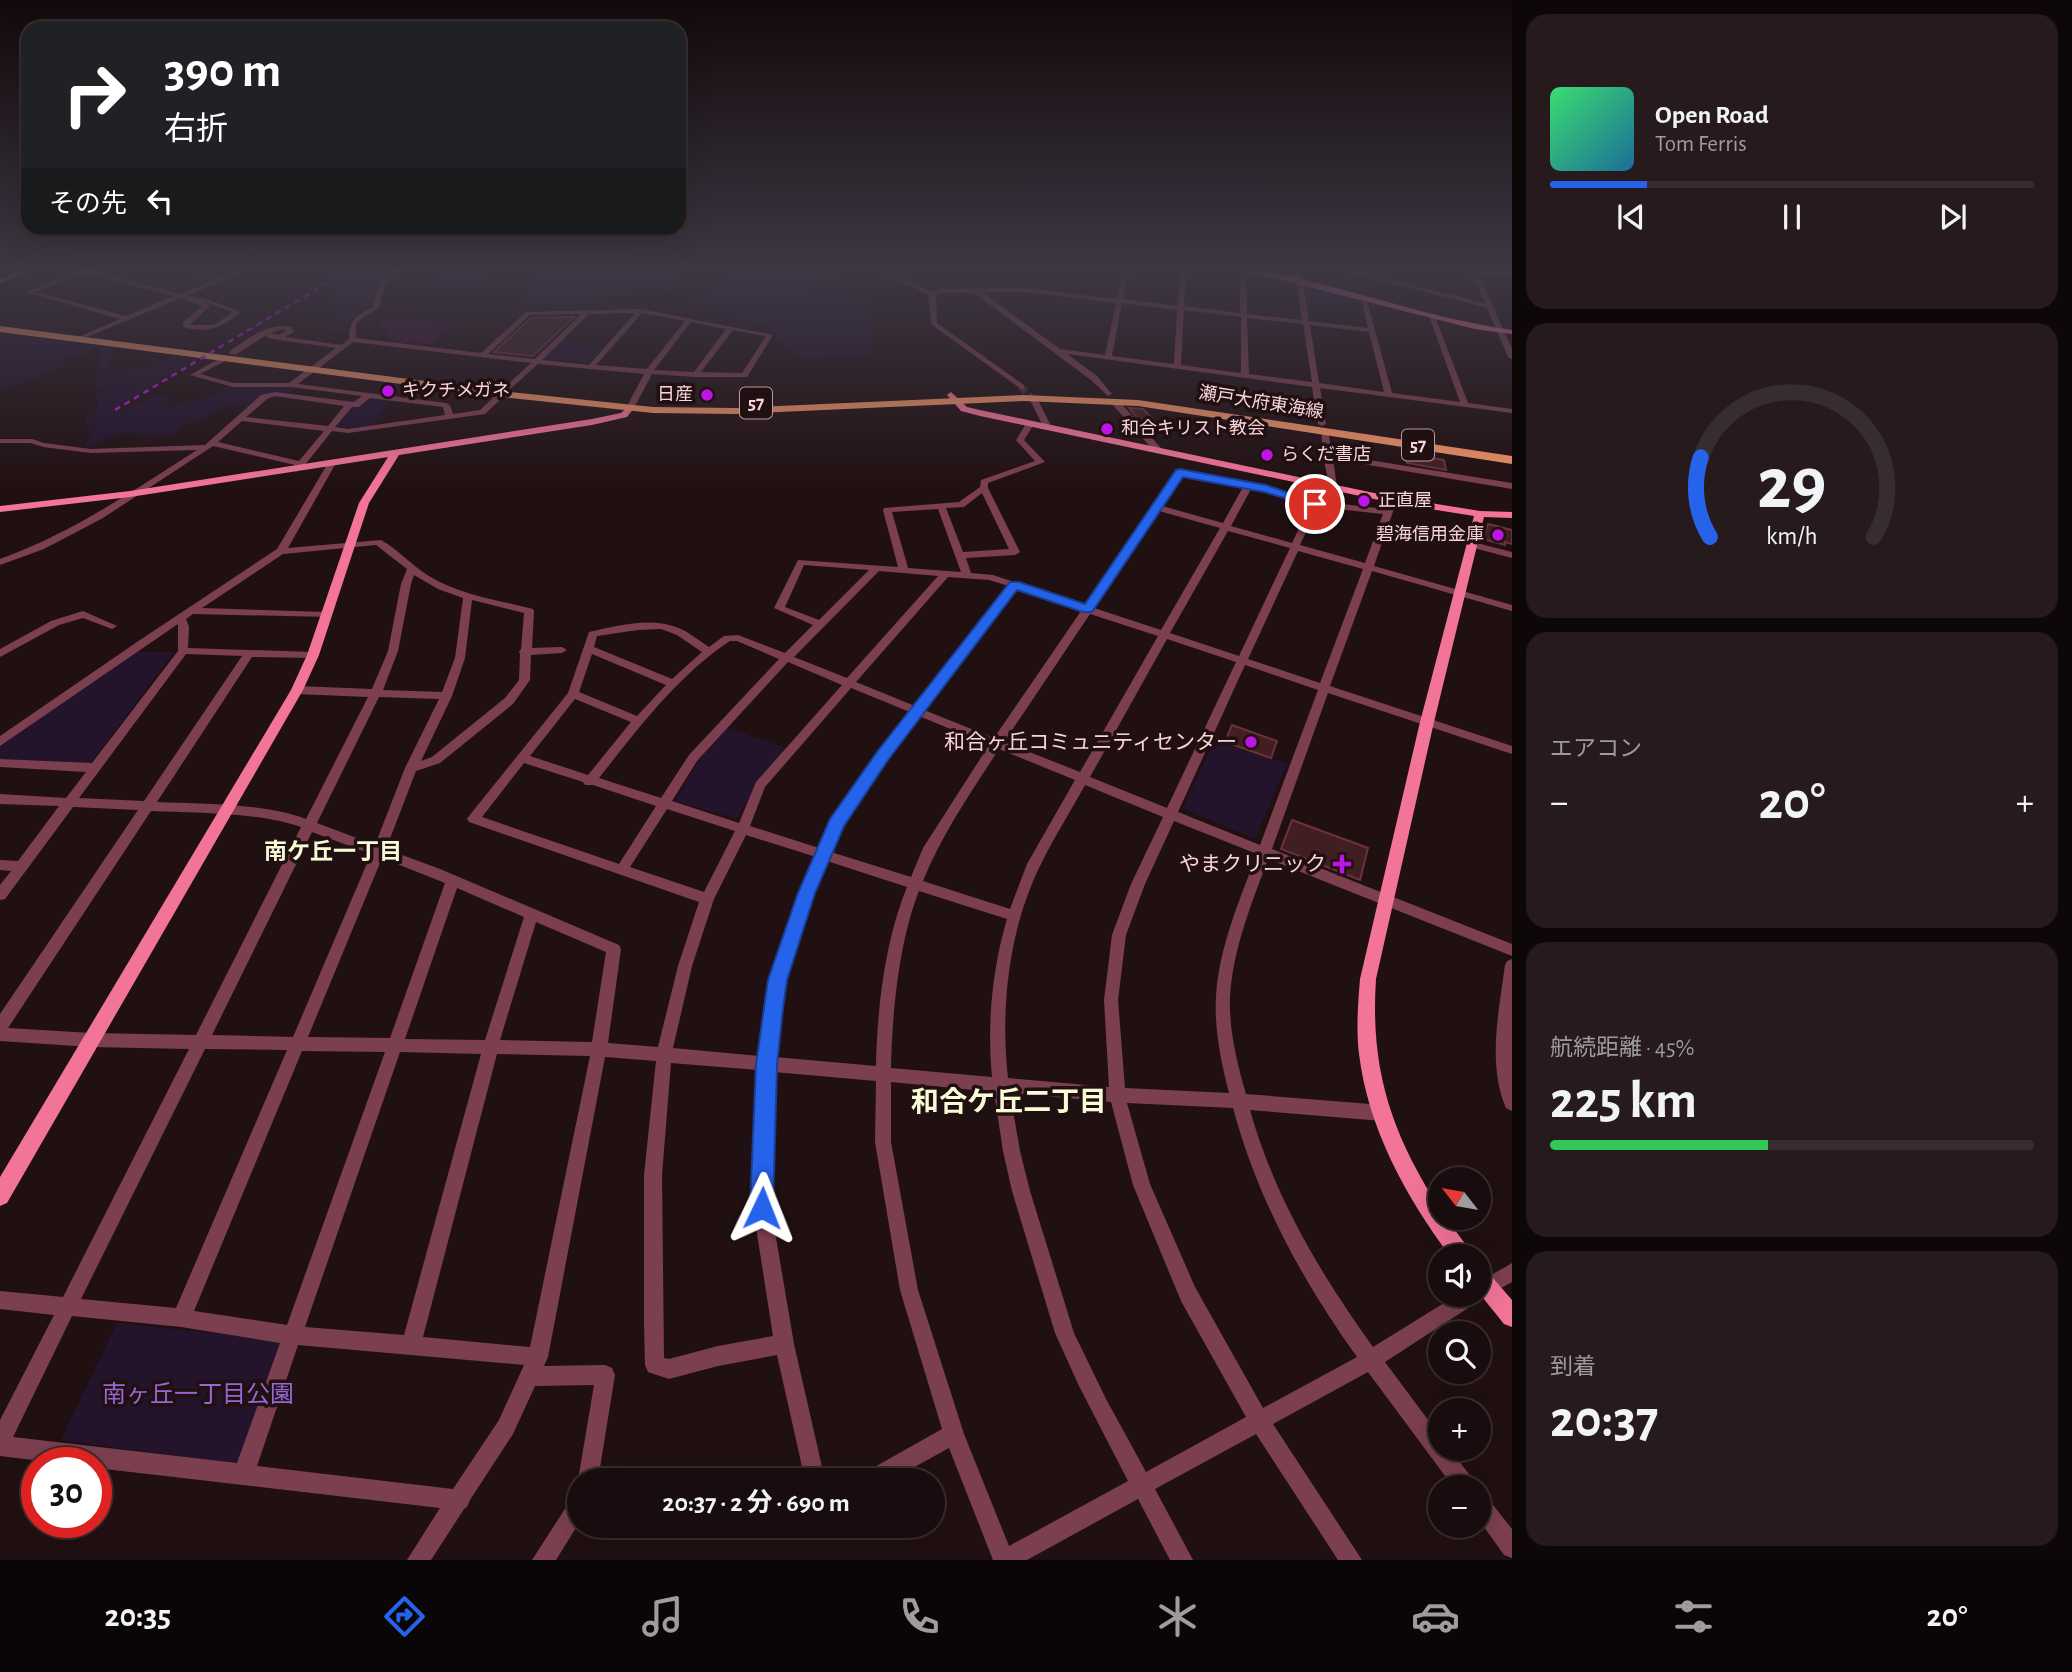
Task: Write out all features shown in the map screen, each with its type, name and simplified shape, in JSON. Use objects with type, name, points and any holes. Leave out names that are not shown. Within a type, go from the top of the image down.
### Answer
[{"type":"main road","name":"瀬戸大府東海線","points":[[127,343],[632,405],[953,398],[1048,392],[1186,403],[1512,460]]},
{"type":"main road","name":"瀬戸大府東海線","points":[[1323,427],[1512,454]]},
{"type":"street","points":[[253,343],[194,375],[233,385],[291,385],[446,405],[450,417]]},
{"type":"street","points":[[319,343],[342,347]]},
{"type":"street","points":[[291,385],[348,343]]},
{"type":"street","points":[[376,343],[695,375],[744,375],[765,343]]},
{"type":"street","points":[[483,355],[496,343]]},
{"type":"street","points":[[238,418],[348,431],[482,412],[555,343]]},
{"type":"street","points":[[591,366],[612,343]]},
{"type":"street","points":[[0,509],[130,494],[624,415],[649,372],[671,343]]},
{"type":"street","points":[[695,375],[720,343]]},
{"type":"street","points":[[960,343],[1021,387]]},
{"type":"street","points":[[1046,343],[1094,378],[1158,450]]},
{"type":"street","points":[[1108,358],[1111,343]]},
{"type":"street","points":[[1177,367],[1178,343]]},
{"type":"street","points":[[1244,343],[1244,376]]},
{"type":"street","points":[[1310,343],[1333,487]]},
{"type":"street","points":[[1375,343],[1389,395]]},
{"type":"street","points":[[1443,343],[1465,404]]},
{"type":"street","points":[[1057,351],[1512,411]]},
{"type":"street","points":[[0,562],[74,531],[210,445],[264,397],[275,394],[356,405],[369,394]]},
{"type":"street","points":[[953,398],[964,409],[1048,428],[1393,500],[1480,514],[1512,515]]},
{"type":"street","points":[[1035,402],[1048,428]]},
{"type":"street","points":[[298,466],[350,404]]},
{"type":"street","points":[[961,555],[1015,552],[984,488],[984,482],[1041,462],[1020,440],[1030,424]]},
{"type":"street","points":[[0,440],[32,441],[43,445],[91,451],[210,445],[298,466]]},
{"type":"street","points":[[0,1196],[298,690],[313,655],[348,543],[364,503],[396,452]]},
{"type":"street","points":[[1328,456],[1512,486]]},
{"type":"street","points":[[0,742],[281,551],[332,463]]},
{"type":"street","points":[[1388,512],[1315,504],[1249,485],[1180,473],[997,743],[928,852],[905,908],[884,1023],[883,1142],[909,1290],[954,1434],[1004,1560],[1371,1360],[1451,1307]]},
{"type":"street","points":[[1182,1560],[1072,1351],[1020,1195],[1002,1084],[1000,1003],[1005,952],[1014,916],[1034,864],[1249,485]]},
{"type":"street","points":[[904,570],[887,510],[961,505],[984,488]]},
{"type":"street","points":[[1393,500],[1228,955],[1223,996],[1224,1027],[1248,1139],[1282,1219],[1312,1274],[1371,1360],[1457,1475]]},
{"type":"street","points":[[1315,504],[1138,884],[1119,935],[1111,1000],[1116,1095],[1142,1185],[1162,1237],[1188,1294],[1260,1422],[1351,1560]]},
{"type":"street","points":[[942,506],[967,574]]},
{"type":"street","points":[[1158,508],[1512,608]]},
{"type":"street","points":[[1454,1244],[1419,1193],[1399,1156],[1382,1113],[1370,1074],[1364,1038],[1364,1009],[1427,722],[1480,514]]},
{"type":"street","points":[[281,551],[378,542],[391,549],[429,581],[468,596],[529,611],[524,680],[509,701],[436,760],[411,768]]},
{"type":"street","points":[[1473,544],[1512,555]]},
{"type":"street","points":[[820,624],[779,608],[801,562],[967,574],[1015,584],[1512,750]]},
{"type":"street","points":[[0,1441],[376,692],[393,651],[406,584],[412,569]]},
{"type":"street","points":[[621,871],[693,758],[785,659],[876,569]]},
{"type":"street","points":[[784,1344],[718,1356],[669,1369],[655,1365],[653,1175],[664,1056],[684,966],[707,899],[743,830],[760,785],[946,573]]},
{"type":"street","points":[[812,1468],[784,1344],[762,1208],[766,1065],[778,980],[799,913],[836,824],[882,756],[918,713],[1015,584]]},
{"type":"street","points":[[181,1318],[378,853],[411,768],[446,696],[460,658],[468,596]]},
{"type":"street","points":[[0,654],[55,623],[83,614],[112,626]]},
{"type":"street","points":[[185,615],[326,615]]},
{"type":"street","points":[[0,895],[183,650],[185,615]]},
{"type":"street","points":[[707,899],[473,819],[573,694],[593,634],[660,625],[680,632],[698,647],[709,651]]},
{"type":"street","points":[[589,782],[637,720],[673,684],[709,651],[728,638],[738,638],[918,713],[1512,950]]},
{"type":"street","points":[[588,648],[673,684]]},
{"type":"street","points":[[183,650],[313,655]]},
{"type":"street","points":[[524,652],[562,650]]},
{"type":"street","points":[[0,1027],[145,806],[250,653]]},
{"type":"street","points":[[298,690],[446,696]]},
{"type":"street","points":[[573,694],[637,720]]},
{"type":"street","points":[[522,758],[589,782],[1014,916]]},
{"type":"street","points":[[0,762],[96,768]]},
{"type":"street","points":[[0,799],[229,810],[274,815],[309,825],[453,881],[614,949],[599,1049],[534,1367],[506,1427],[418,1560]]},
{"type":"street","points":[[0,865],[22,866]]},
{"type":"street","points":[[243,1475],[453,881]]},
{"type":"street","points":[[411,1346],[491,1046],[532,915]]},
{"type":"street","points":[[1512,965],[1502,1048],[1503,1073],[1512,1103]]},
{"type":"street","points":[[0,1034],[91,1040],[599,1049],[1116,1095],[1238,1101],[1382,1113]]},
{"type":"street","points":[[1491,1282],[1512,1272]]},
{"type":"street","points":[[1491,1298],[1512,1316]]},
{"type":"street","points":[[0,1300],[181,1318],[293,1335],[411,1346],[534,1367],[604,1375],[590,1468]]},
{"type":"street","points":[[893,1468],[954,1434]]},
{"type":"street","points":[[0,1446],[460,1500]]},
{"type":"street","points":[[1491,1519],[1512,1547]]},
{"type":"street","points":[[543,1560],[567,1523]]},
{"type":"green space","points":[[0,343],[72,343],[95,346],[89,354],[67,357],[64,366],[56,370],[0,392]]},
{"type":"green space","points":[[559,343],[605,346],[589,363],[544,358]]},
{"type":"green space","points":[[783,343],[871,343],[871,355],[801,359]]},
{"type":"green space","points":[[103,347],[113,348],[108,370],[159,364],[173,355],[197,359],[112,410],[122,412],[160,393],[170,397],[168,406],[202,399],[230,386],[238,389],[298,387],[289,394],[264,395],[246,407],[229,405],[220,408],[198,422],[181,426],[174,436],[119,433],[83,449],[91,433],[85,421],[86,416],[95,413],[98,406],[96,396],[100,391],[95,388],[95,376],[102,354],[96,352]]},
{"type":"green space","points":[[374,397],[390,399],[374,426],[332,428],[350,406],[358,407]]},
{"type":"green space","points":[[135,652],[174,652],[90,764],[0,759],[0,746]]},
{"type":"green space","points":[[727,727],[786,748],[757,784],[736,819],[675,801],[698,761]]},
{"type":"green space","points":[[1215,739],[1287,764],[1255,839],[1183,808]]},
{"type":"green space","name":"南ヶ丘一丁目公園","points":[[117,1323],[279,1340],[283,1351],[247,1454],[234,1464],[61,1440]]},
{"type":"building","points":[[504,343],[547,343],[533,356],[494,352]]},
{"type":"building","points":[[1129,408],[1143,409],[1159,426],[1145,427]]},
{"type":"building","points":[[1406,454],[1444,460],[1446,470],[1407,463]]},
{"type":"building","name":"碧海信用金庫","points":[[1488,524],[1512,530],[1512,544],[1505,542],[1505,545],[1483,539]]},
{"type":"building","name":"和合ヶ丘コミュニティセンター","points":[[1232,725],[1277,741],[1271,758],[1225,742]]},
{"type":"building","name":"やまクリニック","points":[[1292,820],[1368,848],[1360,880],[1281,849]]},
{"type":"tunnel","points":[[1021,387],[1035,402]]},
{"type":"railway","points":[[115,410],[227,343]]},
{"type":"place","name":"キクチメガネ","points":[[388,391]]},
{"type":"place","name":"日産","points":[[707,395]]},
{"type":"place","name":"和合キリスト教会","points":[[1107,429]]},
{"type":"place","name":"らくだ書店","points":[[1267,455]]},
{"type":"place","name":"正直屋","points":[[1364,501]]},
{"type":"place","name":"碧海信用金庫","points":[[1498,535]]},
{"type":"place","name":"和合ヶ丘コミュニティセンター","points":[[1251,742]]},
{"type":"place","name":"やまクリニック","points":[[1342,864]]},
{"type":"district","name":"南ケ丘一丁目","points":[[333,852]]},
{"type":"district","name":"和合ケ丘二丁目","points":[[1009,1103]]},
{"type":"route","points":[[762,1208],[766,1065],[773,1008],[778,980],[807,893],[836,824],[882,756],[918,713],[1015,584],[1087,609],[1180,473],[1266,489],[1315,504]]}]
